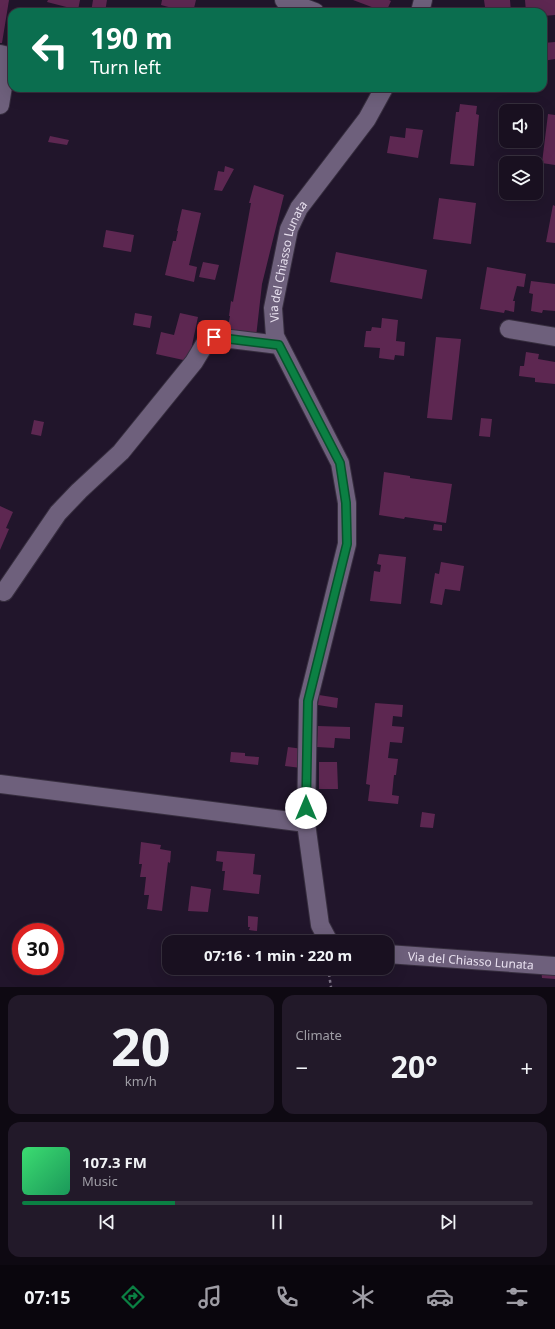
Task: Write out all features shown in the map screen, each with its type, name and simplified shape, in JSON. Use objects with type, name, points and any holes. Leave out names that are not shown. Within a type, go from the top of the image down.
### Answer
[{"type":"street","points":[[284,0],[304,8]]},
{"type":"street","points":[[0,54],[8,56],[0,105]]},
{"type":"street","name":"Via del Chiasso Lunata","points":[[326,935],[320,924],[306,824],[308,701],[347,544],[346,503],[340,463],[275,336],[273,308],[289,229],[299,208],[367,119],[382,92]]},
{"type":"street","points":[[509,329],[555,337]]},
{"type":"street","points":[[4,592],[58,513],[121,452],[194,362],[206,342],[214,337],[279,345]]},
{"type":"street","points":[[0,784],[306,824]]},
{"type":"street","name":"Via del Chiasso Lunata","points":[[394,954],[555,966]]},
{"type":"path","points":[[329,975],[331,987]]},
{"type":"building","points":[[0,0],[9,0],[2,43],[0,43]]},
{"type":"building","points":[[48,0],[80,0],[78,8],[70,8],[47,2]]},
{"type":"building","points":[[93,0],[107,0],[106,8],[92,8]]},
{"type":"building","points":[[162,0],[196,0],[194,8],[172,8],[161,5]]},
{"type":"building","points":[[353,0],[391,1],[388,8],[374,8]]},
{"type":"building","points":[[484,0],[510,0],[511,8],[480,7],[485,7]]},
{"type":"building","points":[[525,0],[555,0],[555,15],[547,16],[547,8],[526,8]]},
{"type":"building","points":[[555,42],[555,59],[547,60],[547,43]]},
{"type":"building","points":[[460,104],[477,106],[476,114],[479,115],[474,166],[450,164],[456,112],[459,112]]},
{"type":"building","points":[[548,114],[555,115],[555,165],[543,163]]},
{"type":"building","points":[[406,128],[423,130],[418,158],[387,153],[390,136],[405,138]]},
{"type":"building","points":[[50,136],[69,140],[67,145],[48,142]]},
{"type":"building","points":[[225,166],[234,169],[222,191],[214,190],[218,171],[224,172]]},
{"type":"building","points":[[254,185],[284,195],[262,284],[256,337],[227,332],[231,301],[233,302],[251,203],[249,203]]},
{"type":"building","points":[[439,198],[476,203],[471,244],[433,239]]},
{"type":"building","points":[[553,205],[555,206],[555,243],[546,242]]},
{"type":"building","points":[[182,209],[201,213],[189,265],[197,267],[194,282],[165,275],[173,241],[176,241]]},
{"type":"building","points":[[106,230],[134,235],[131,252],[103,247]]},
{"type":"building","points":[[336,252],[427,270],[422,299],[330,282]]},
{"type":"building","points":[[203,262],[219,265],[215,280],[199,277]]},
{"type":"building","points":[[487,267],[526,274],[524,287],[517,286],[513,301],[515,301],[514,312],[505,310],[504,313],[480,309]]},
{"type":"building","points":[[531,281],[555,284],[555,311],[543,310],[542,313],[531,311],[533,294],[529,293]]},
{"type":"building","points":[[135,313],[152,316],[150,328],[133,325]]},
{"type":"building","points":[[180,313],[198,317],[188,361],[156,354],[161,332],[174,335]]},
{"type":"building","points":[[382,318],[398,320],[396,341],[405,342],[404,356],[395,355],[394,360],[379,358],[380,348],[364,347],[366,331],[371,331],[372,327],[381,328]]},
{"type":"building","points":[[436,337],[461,339],[452,420],[427,418]]},
{"type":"building","points":[[526,352],[539,354],[538,359],[555,362],[555,384],[535,382],[535,378],[519,376],[520,366],[524,366]]},
{"type":"building","points":[[481,418],[492,419],[490,437],[479,436]]},
{"type":"building","points":[[34,420],[44,422],[41,436],[31,434]]},
{"type":"building","points":[[384,472],[410,476],[410,478],[452,484],[446,523],[379,515]]},
{"type":"building","points":[[0,506],[13,512],[6,528],[9,529],[0,550]]},
{"type":"building","points":[[434,524],[442,525],[442,531],[433,530]]},
{"type":"building","points":[[379,554],[406,557],[401,604],[370,601],[374,571],[380,572],[381,565],[377,564]]},
{"type":"building","points":[[441,562],[464,566],[460,591],[445,589],[442,605],[430,603],[435,573],[439,574]]},
{"type":"building","points":[[319,695],[338,698],[337,708],[318,705]]},
{"type":"building","points":[[375,703],[403,705],[402,717],[393,716],[392,726],[404,727],[402,743],[390,742],[388,758],[398,759],[396,775],[394,775],[392,795],[399,796],[398,804],[368,801],[370,785],[366,784]]},
{"type":"building","points":[[318,726],[350,727],[350,739],[335,738],[334,748],[317,747]]},
{"type":"building","points":[[288,747],[303,749],[301,768],[285,766]]},
{"type":"building","points":[[231,752],[245,753],[245,756],[259,757],[258,765],[230,762]]},
{"type":"building","points":[[319,762],[337,762],[338,789],[319,789]]},
{"type":"building","points":[[422,812],[435,814],[433,828],[420,827]]},
{"type":"building","points":[[141,842],[161,845],[160,849],[171,851],[170,863],[168,862],[162,911],[147,909],[149,895],[144,895],[146,877],[140,877],[142,864],[139,864]]},
{"type":"building","points":[[217,851],[255,854],[253,874],[261,875],[259,894],[223,890],[225,871],[222,871],[223,862],[216,861]]},
{"type":"building","points":[[191,886],[211,889],[208,912],[188,911]]},
{"type":"building","points":[[248,916],[258,917],[257,931],[249,930],[250,927],[248,927]]},
{"type":"building","points":[[541,968],[555,969],[555,979],[542,978]]},
{"type":"route","points":[[214,337],[279,345],[340,463],[346,503],[347,544],[308,701],[306,808]]}]
